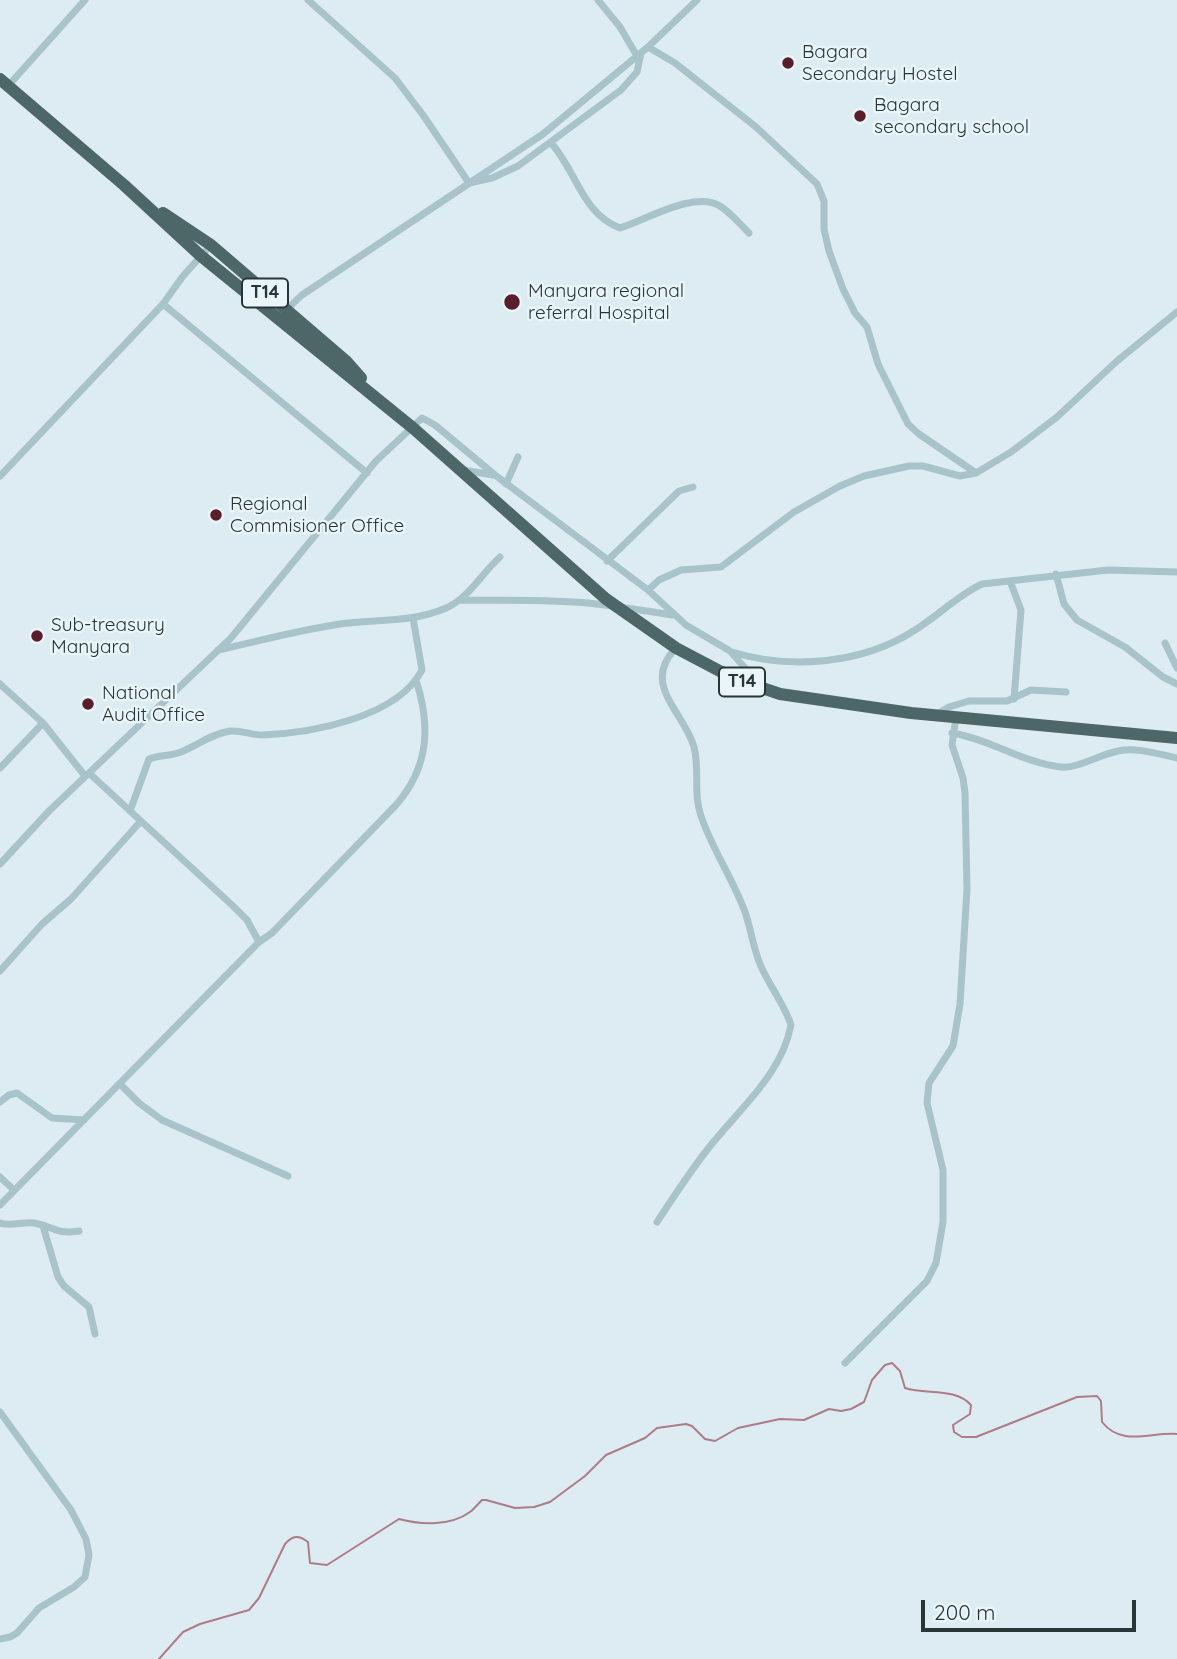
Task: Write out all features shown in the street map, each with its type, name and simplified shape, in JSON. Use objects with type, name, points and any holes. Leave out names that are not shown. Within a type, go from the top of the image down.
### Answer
[{"type":"highway","name":"T14","points":[[4,82],[201,256],[346,361],[395,414],[619,609],[676,648],[733,678],[765,691],[840,704],[935,715],[1177,738]]},
{"type":"highway","name":"T14","points":[[124,186],[211,245],[282,314]]},
{"type":"street","points":[[4,82],[85,0]]},
{"type":"street","points":[[308,0],[395,78],[424,115],[469,183]]},
{"type":"street","points":[[469,183],[482,181],[518,166],[630,82],[637,72],[639,55],[621,27],[598,0]]},
{"type":"street","points":[[282,314],[302,295],[542,134],[639,55],[697,0]]},
{"type":"street","points":[[648,47],[676,63],[756,127],[817,184],[824,201],[824,229],[828,251],[855,313],[867,327],[877,364],[908,424],[976,473]]},
{"type":"street","points":[[551,142],[561,154],[586,199],[597,214],[611,225],[620,228],[668,209],[700,201],[722,207],[749,233]]},
{"type":"street","points":[[0,476],[163,304],[183,276],[211,245]]},
{"type":"street","points":[[163,304],[367,473]]},
{"type":"street","points":[[648,590],[659,580],[681,570],[721,567],[794,512],[864,476],[909,466],[923,466],[960,475],[976,473],[1011,452],[1057,417],[1117,361],[1177,312]]},
{"type":"street","points":[[0,864],[87,774],[242,625],[283,571],[386,450],[422,418],[648,590],[673,615],[696,632],[730,651],[754,658],[780,662],[825,660],[865,652],[899,640],[928,622],[972,588],[982,584],[1108,570],[1177,572]]},
{"type":"street","points":[[506,484],[518,457]]},
{"type":"street","points":[[459,469],[495,475]]},
{"type":"street","points":[[607,561],[680,491],[693,487]]},
{"type":"street","points":[[217,650],[331,625],[413,618],[446,608],[460,600],[500,557]]},
{"type":"street","points":[[1056,574],[1064,604],[1077,620],[1125,646],[1163,677],[1177,684]]},
{"type":"street","points":[[1010,581],[1021,610],[1014,699]]},
{"type":"street","points":[[460,600],[579,603],[673,615]]},
{"type":"street","points":[[130,811],[149,759],[176,754],[207,737],[226,732],[276,734],[343,724],[384,704],[416,680],[422,670],[413,618]]},
{"type":"street","points":[[1165,643],[1177,668]]},
{"type":"street","points":[[657,1222],[702,1157],[771,1073],[782,1054],[791,1025],[760,963],[745,911],[700,813],[696,793],[694,745],[668,699],[663,684],[667,656],[676,648]]},
{"type":"street","points":[[730,651],[765,691]]},
{"type":"street","points":[[0,1205],[259,942],[272,933],[411,786],[426,736],[425,707],[416,680]]},
{"type":"street","points":[[0,684],[43,723],[87,774],[233,906],[247,920],[259,942]]},
{"type":"street","points":[[935,715],[949,707],[970,701],[1014,699],[1027,691],[1066,692]]},
{"type":"street","points":[[845,1363],[926,1282],[936,1263],[943,1222],[943,1170],[927,1103],[929,1083],[953,1046],[960,1004],[967,889],[965,793],[963,778],[951,746],[956,717]]},
{"type":"street","points":[[0,768],[43,723]]},
{"type":"street","points":[[952,733],[972,736],[1027,759],[1063,768],[1119,751],[1141,750],[1177,758]]},
{"type":"street","points":[[0,971],[42,923],[71,899],[141,821]]},
{"type":"street","points":[[120,1084],[139,1104],[162,1120],[288,1176]]},
{"type":"street","points":[[0,1102],[9,1095],[18,1093],[52,1118],[84,1120]]},
{"type":"street","points":[[0,1177],[14,1190]]},
{"type":"street","points":[[0,1223],[10,1226],[29,1223],[65,1233],[79,1231]]},
{"type":"street","points":[[43,1226],[58,1277],[64,1286],[89,1307],[95,1334]]},
{"type":"street","points":[[0,1412],[71,1510],[86,1539],[89,1555],[85,1577],[75,1587],[39,1608],[17,1633],[0,1639]]},
{"type":"waterway","points":[[159,1659],[183,1632],[200,1624],[249,1610],[259,1598],[285,1544],[293,1538],[299,1537],[308,1542],[310,1563],[327,1565],[399,1519],[426,1523],[454,1520],[472,1511],[482,1500],[515,1508],[534,1507],[550,1502],[585,1476],[606,1455],[645,1438],[657,1428],[686,1424],[692,1426],[705,1439],[715,1441],[738,1428],[780,1419],[804,1420],[829,1409],[851,1409],[864,1402],[872,1380],[885,1365],[892,1363],[900,1371],[905,1388],[957,1396],[971,1405],[970,1414],[953,1425],[954,1432],[962,1437],[976,1437],[1077,1397],[1097,1396],[1101,1401],[1102,1422],[1118,1434],[1137,1437],[1177,1434]]},
{"type":"place","name":"Bagara Secondary Hostel","points":[[788,63]]},
{"type":"place","name":"Bagara secondary school","points":[[860,116]]},
{"type":"place","name":"Manyara regional referral Hospital","points":[[512,302]]},
{"type":"place","name":"Regional Commisioner Office","points":[[216,515]]},
{"type":"place","name":"Sub-treasury Manyara","points":[[37,636]]},
{"type":"place","name":"National Audit Office","points":[[88,704]]}]
